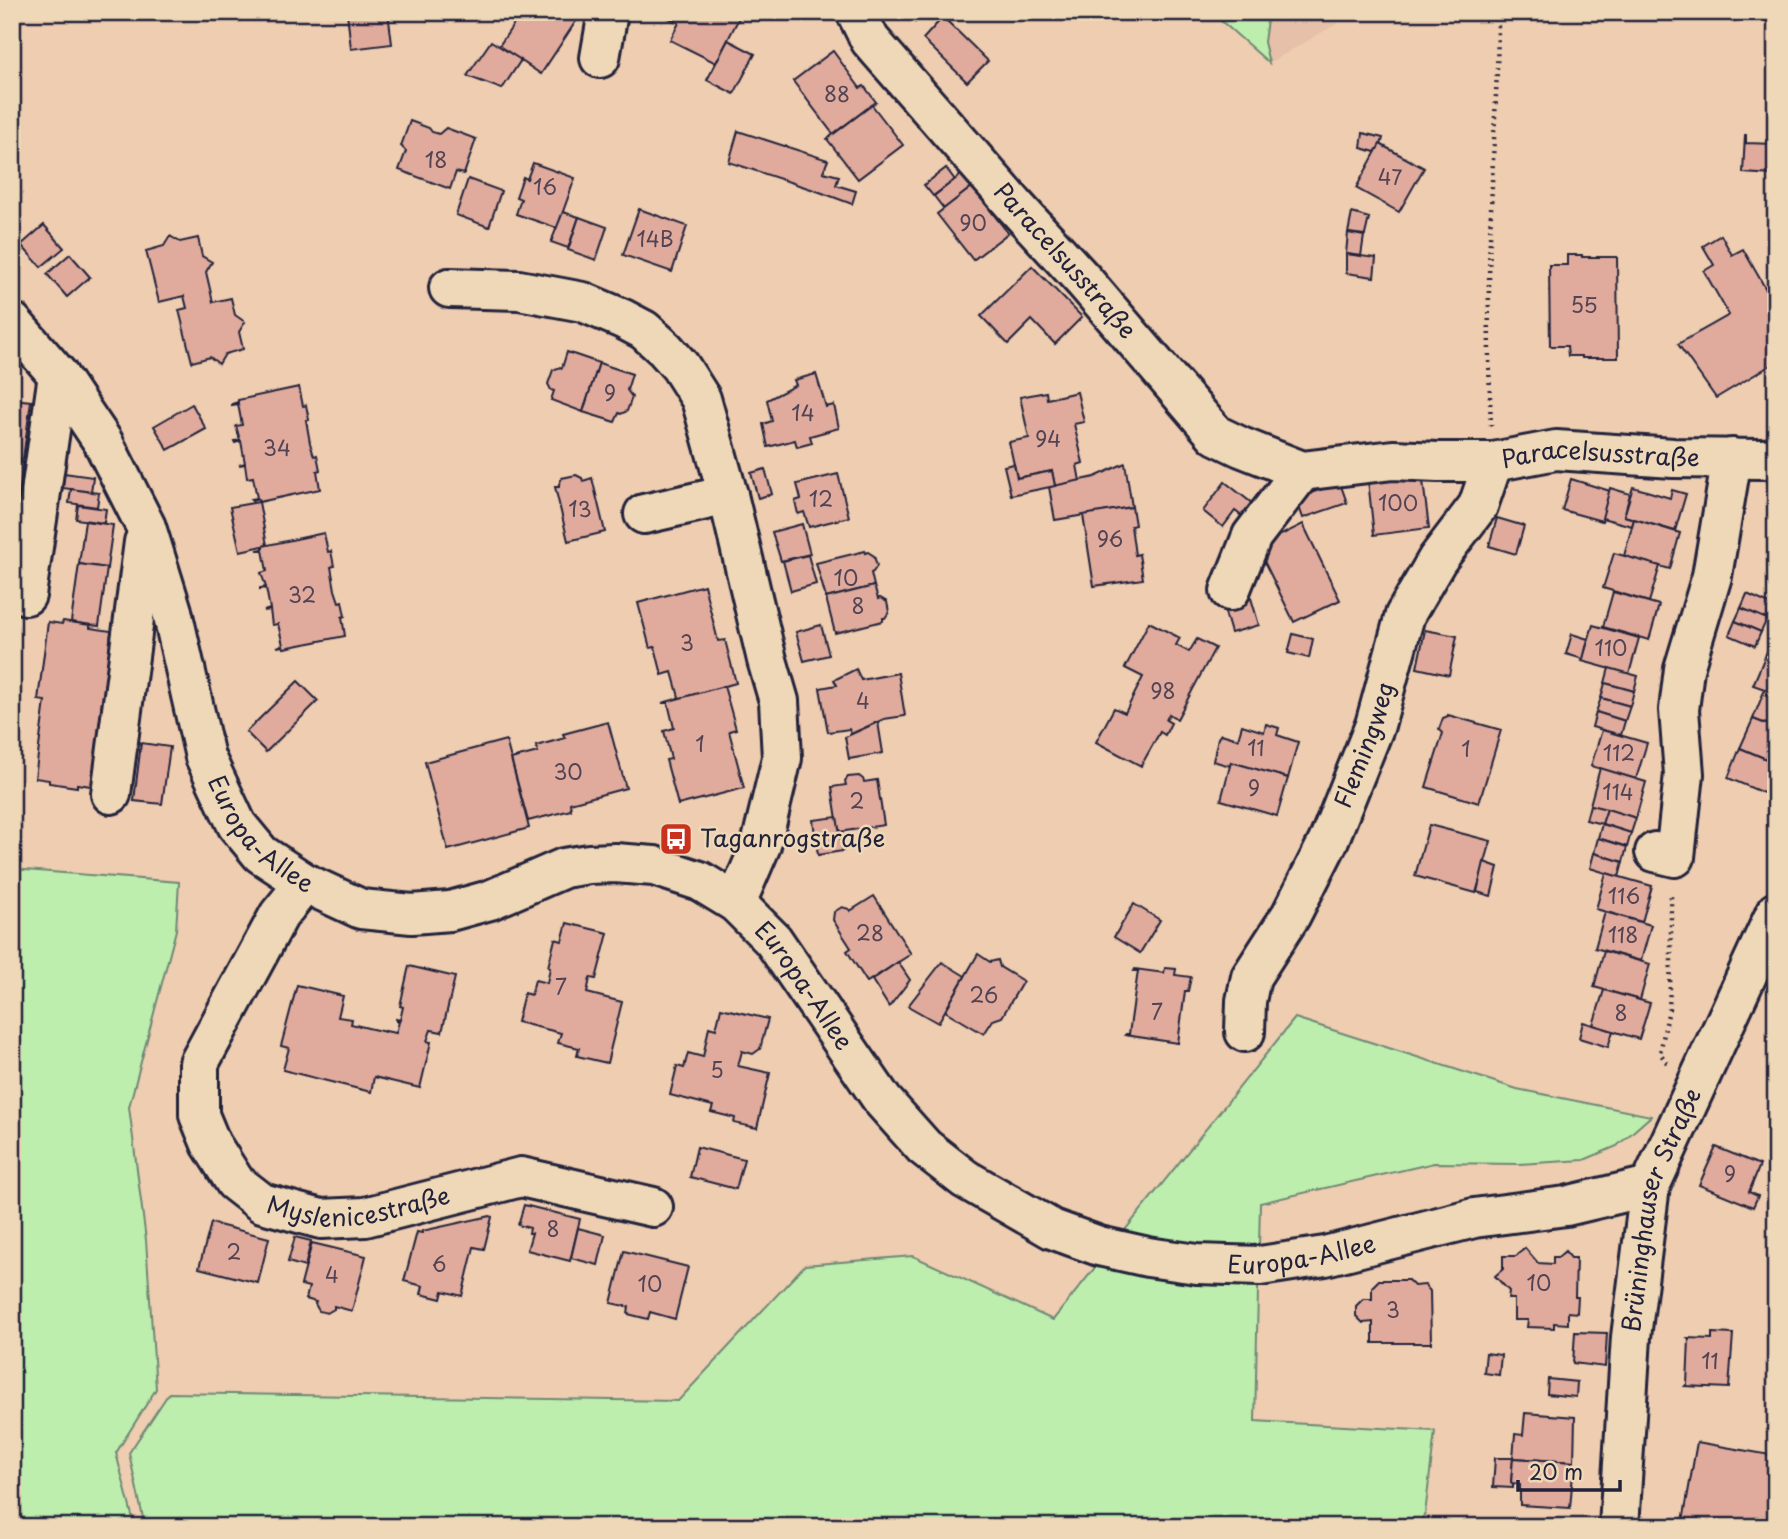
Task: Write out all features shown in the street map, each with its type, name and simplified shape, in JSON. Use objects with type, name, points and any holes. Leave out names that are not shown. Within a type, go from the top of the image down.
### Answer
[{"type":"street","points":[[600,58],[608,12]]},
{"type":"street","name":"Paracelsusstraße","points":[[856,12],[870,40],[1084,281],[1216,435],[1302,471],[1393,460],[1493,462],[1556,450],[1673,458],[1776,458]]},
{"type":"street","points":[[449,288],[519,289],[583,302],[623,318],[644,330],[665,349],[680,366],[701,399],[728,495],[779,701],[782,758],[761,845],[736,903]]},
{"type":"street","name":"Europa-Allee","points":[[12,322],[58,374],[103,442],[146,527],[172,611],[205,757],[237,825],[261,854],[305,883],[361,909],[412,914],[450,911],[490,900],[564,868],[589,864],[654,866],[700,881],[736,903],[773,940],[883,1101],[924,1147],[965,1179],[1052,1229],[1099,1246],[1147,1257],[1197,1264],[1260,1266],[1325,1256],[1474,1218],[1566,1206],[1650,1186]]},
{"type":"street","points":[[26,595],[58,374]]},
{"type":"street","name":"Paracelsusstraße","points":[[1665,854],[1684,774],[1679,710],[1684,669],[1712,576],[1732,458]]},
{"type":"street","name":"Flemingweg","points":[[1245,1032],[1246,1001],[1251,977],[1290,915],[1328,842],[1375,725],[1405,615],[1437,560],[1478,506],[1493,462]]},
{"type":"street","points":[[1230,591],[1252,536],[1302,471]]},
{"type":"street","points":[[643,514],[728,495]]},
{"type":"street","points":[[111,794],[146,527]]},
{"type":"street","name":"Myslenicestraße","points":[[305,883],[279,915],[199,1063],[199,1115],[211,1144],[235,1182],[262,1203],[321,1219],[365,1217],[521,1177],[653,1207]]},
{"type":"street","name":"Brüninghauser Straße","points":[[1619,1527],[1632,1337],[1650,1186],[1776,912]]},
{"type":"path","points":[[1493,462],[1488,356],[1498,12]]},
{"type":"path","points":[[1665,854],[1670,905],[1669,1009]]},
{"type":"shaded area","points":[[1211,12],[1357,12],[1269,63]]},
{"type":"green space","points":[[1211,12],[1268,12],[1264,42],[1269,63]]},
{"type":"green space","points":[[12,869],[179,882],[176,930],[129,1107],[146,1240],[156,1389],[116,1453],[135,1527],[12,1527]]},
{"type":"green space","points":[[1295,1018],[1517,1089],[1651,1116],[1617,1146],[1584,1160],[1519,1164],[1434,1163],[1260,1203],[1255,1421],[1435,1431],[1425,1514],[1416,1527],[145,1527],[129,1453],[169,1393],[678,1401],[805,1265],[913,1256],[1053,1320]]},
{"type":"building","points":[[347,12],[388,12],[392,44],[351,49]]},
{"type":"building","points":[[522,12],[582,12],[541,74],[499,46]]},
{"type":"building","points":[[670,12],[742,12],[716,63],[670,40],[679,23],[667,17]]},
{"type":"building","points":[[906,12],[925,12],[915,22]]},
{"type":"building","points":[[943,17],[988,61],[967,82],[923,39]]},
{"type":"building","points":[[728,40],[755,54],[734,94],[707,80]]},
{"type":"building","points":[[491,41],[521,60],[502,89],[467,76]]},
{"type":"building","points":[[833,51],[860,88],[864,86],[876,102],[833,134],[793,81]]},
{"type":"building","points":[[872,105],[903,145],[858,179],[827,139]]},
{"type":"building","points":[[410,121],[439,134],[446,128],[476,139],[464,174],[456,172],[450,189],[399,170],[406,151],[401,146]]},
{"type":"building","points":[[1776,125],[1776,179],[1773,178],[1774,175],[1743,173],[1745,135],[1746,143],[1775,144]]},
{"type":"building","points":[[738,131],[828,160],[823,172],[839,176],[836,185],[856,191],[852,204],[729,162]]},
{"type":"building","points":[[1363,133],[1383,138],[1375,152],[1361,148]]},
{"type":"building","points":[[1380,144],[1424,168],[1399,212],[1356,188]]},
{"type":"building","points":[[533,163],[575,178],[557,228],[516,214],[521,199],[516,197],[523,177],[527,179]]},
{"type":"building","points":[[946,168],[955,180],[933,196],[924,185]]},
{"type":"building","points":[[962,174],[972,187],[944,209],[934,196]]},
{"type":"building","points":[[468,179],[501,191],[489,227],[456,215]]},
{"type":"building","points":[[972,187],[1008,233],[973,260],[937,214]]},
{"type":"building","points":[[639,209],[687,226],[672,272],[623,255]]},
{"type":"building","points":[[563,212],[579,217],[568,248],[551,242]]},
{"type":"building","points":[[1352,213],[1369,218],[1365,235],[1348,233]]},
{"type":"building","points":[[579,217],[607,227],[596,260],[568,250]]},
{"type":"building","points":[[44,225],[64,248],[41,267],[21,245]]},
{"type":"building","points":[[1348,233],[1364,236],[1361,256],[1346,254]]},
{"type":"building","points":[[1721,235],[1732,255],[1743,249],[1768,293],[1771,292],[1776,299],[1776,362],[1716,398],[1678,344],[1729,315],[1704,271],[1714,265],[1703,246]]},
{"type":"building","points":[[170,236],[180,242],[198,238],[202,256],[212,262],[206,272],[213,302],[231,298],[235,315],[245,322],[239,332],[243,349],[225,354],[219,364],[210,357],[192,362],[179,310],[187,308],[184,296],[159,302],[146,251],[164,246]]},
{"type":"building","points":[[70,254],[90,277],[67,297],[47,274]]},
{"type":"building","points":[[1346,254],[1376,258],[1374,277],[1346,273]]},
{"type":"building","points":[[1567,255],[1617,257],[1618,358],[1568,356],[1567,346],[1550,346],[1549,265],[1567,265]]},
{"type":"building","points":[[1032,266],[1082,317],[1055,344],[1032,320],[1008,344],[981,316]]},
{"type":"building","points":[[567,352],[599,363],[583,412],[551,400],[554,391],[548,384],[553,370],[562,368]]},
{"type":"building","points":[[599,363],[632,374],[627,390],[632,397],[627,411],[619,413],[615,422],[583,412]]},
{"type":"building","points":[[816,374],[826,407],[834,405],[839,428],[810,436],[812,443],[797,447],[795,440],[768,447],[763,424],[772,421],[767,400],[796,385],[794,380]]},
{"type":"building","points":[[299,387],[309,420],[306,420],[310,443],[314,456],[317,455],[320,489],[259,502],[258,499],[252,501],[251,499],[257,498],[253,477],[247,478],[245,464],[239,465],[245,463],[241,441],[234,441],[240,440],[236,426],[242,425],[238,404],[232,404],[238,400]]},
{"type":"building","points":[[1046,392],[1047,399],[1077,392],[1084,422],[1074,424],[1083,463],[1077,465],[1080,481],[1055,486],[1052,471],[1017,478],[1009,442],[1029,438],[1020,397]]},
{"type":"building","points":[[12,399],[31,401],[23,459],[12,458]]},
{"type":"building","points":[[192,404],[206,429],[168,450],[154,426]]},
{"type":"building","points":[[12,461],[23,462],[12,541]]},
{"type":"building","points":[[1125,463],[1132,507],[1055,520],[1049,487],[1095,477]]},
{"type":"building","points":[[1014,464],[1017,478],[1052,471],[1055,486],[1011,495],[1004,466]]},
{"type":"building","points":[[765,469],[772,494],[758,498],[751,473]]},
{"type":"building","points":[[64,473],[93,477],[91,492],[63,488]]},
{"type":"building","points":[[1422,473],[1429,528],[1374,535],[1368,480]]},
{"type":"building","points":[[838,474],[849,517],[809,527],[804,512],[798,514],[795,501],[801,499],[797,484]]},
{"type":"building","points":[[576,475],[583,481],[592,478],[605,532],[568,541],[555,487],[559,487],[562,478]]},
{"type":"building","points":[[1571,479],[1610,491],[1602,521],[1562,510]]},
{"type":"building","points":[[1225,482],[1253,504],[1243,517],[1235,511],[1223,527],[1203,511]]},
{"type":"building","points":[[1340,483],[1347,503],[1303,518],[1296,498]]},
{"type":"building","points":[[1633,487],[1670,498],[1672,490],[1686,494],[1675,531],[1624,516]]},
{"type":"building","points":[[1610,488],[1630,494],[1624,516],[1634,519],[1632,526],[1602,518]]},
{"type":"building","points":[[71,489],[99,493],[97,507],[69,503]]},
{"type":"building","points":[[259,502],[267,545],[240,551],[230,507]]},
{"type":"building","points":[[78,505],[106,509],[104,523],[76,519]]},
{"type":"building","points":[[1132,507],[1135,525],[1131,526],[1135,555],[1139,554],[1143,579],[1094,586],[1083,515]]},
{"type":"building","points":[[1497,518],[1524,526],[1516,554],[1489,546]]},
{"type":"building","points":[[1634,519],[1680,533],[1670,569],[1624,556]]},
{"type":"building","points":[[85,521],[113,525],[107,568],[79,564]]},
{"type":"building","points":[[802,524],[810,554],[781,561],[772,532]]},
{"type":"building","points":[[1303,524],[1340,600],[1294,622],[1257,547]]},
{"type":"building","points":[[324,533],[334,566],[331,567],[335,590],[339,602],[342,601],[345,636],[284,648],[277,647],[283,645],[278,624],[272,625],[270,610],[264,611],[270,609],[266,588],[260,589],[266,587],[261,573],[267,571],[263,550],[257,550],[263,549],[263,546]]},
{"type":"building","points":[[865,551],[874,556],[877,566],[871,573],[874,586],[826,598],[816,563]]},
{"type":"building","points":[[1614,553],[1660,566],[1649,602],[1603,588]]},
{"type":"building","points":[[808,555],[816,584],[791,591],[783,561]]},
{"type":"building","points":[[79,564],[107,568],[99,626],[71,622]]},
{"type":"building","points":[[704,585],[718,641],[725,640],[736,683],[674,700],[679,697],[672,672],[662,675],[655,647],[650,648],[638,603]]},
{"type":"building","points":[[874,586],[878,599],[887,602],[889,612],[883,621],[835,633],[826,598]]},
{"type":"building","points":[[1613,592],[1659,605],[1649,640],[1603,627]]},
{"type":"building","points":[[1747,594],[1772,605],[1767,619],[1741,608]]},
{"type":"building","points":[[1251,598],[1259,625],[1231,633],[1223,606]]},
{"type":"building","points":[[1741,608],[1767,619],[1761,632],[1735,621]]},
{"type":"building","points":[[63,621],[111,631],[101,708],[109,709],[98,787],[49,783],[49,780],[35,778],[45,701],[38,700],[48,622],[62,624]]},
{"type":"building","points":[[1735,621],[1761,632],[1755,646],[1729,635]]},
{"type":"building","points":[[1149,622],[1180,638],[1176,645],[1189,652],[1197,639],[1215,648],[1177,719],[1169,714],[1166,720],[1171,723],[1165,735],[1160,732],[1141,766],[1096,742],[1114,708],[1125,713],[1143,677],[1125,668]]},
{"type":"building","points":[[821,625],[829,655],[804,661],[796,632]]},
{"type":"building","points":[[1593,625],[1639,638],[1629,674],[1582,661]]},
{"type":"building","points":[[1425,630],[1457,636],[1449,675],[1417,668]]},
{"type":"building","points":[[1776,631],[1776,658],[1766,654]]},
{"type":"building","points":[[1293,634],[1313,639],[1309,658],[1288,653]]},
{"type":"building","points":[[1572,634],[1588,639],[1583,659],[1566,654]]},
{"type":"building","points":[[1766,654],[1776,658],[1776,693],[1753,685]]},
{"type":"building","points":[[1609,668],[1638,676],[1634,691],[1605,683]]},
{"type":"building","points":[[856,669],[861,680],[898,673],[905,716],[884,719],[851,734],[849,729],[828,732],[820,688],[837,685],[834,680]]},
{"type":"building","points":[[298,681],[318,701],[266,752],[246,732]]},
{"type":"building","points":[[1605,683],[1634,691],[1630,706],[1601,698]]},
{"type":"building","points":[[724,686],[736,729],[729,731],[744,788],[678,805],[666,760],[671,759],[664,731],[674,728],[668,703],[662,703]]},
{"type":"building","points":[[1765,689],[1776,693],[1776,728],[1753,719]]},
{"type":"building","points":[[1601,698],[1630,706],[1625,721],[1596,712]]},
{"type":"building","points":[[1596,712],[1625,721],[1621,735],[1592,727]]},
{"type":"building","points":[[1448,715],[1501,730],[1479,803],[1426,787],[1443,733],[1439,729],[1443,718]]},
{"type":"building","points":[[1753,719],[1776,728],[1776,763],[1740,748]]},
{"type":"building","points":[[608,722],[626,788],[570,803],[571,810],[528,821],[511,759],[538,752],[536,746],[565,738],[563,734]]},
{"type":"building","points":[[878,722],[883,753],[849,759],[845,737]]},
{"type":"building","points":[[1266,724],[1279,728],[1277,735],[1298,742],[1288,778],[1231,762],[1230,766],[1213,761],[1221,734],[1238,739],[1242,725],[1264,732]]},
{"type":"building","points":[[1602,730],[1647,743],[1636,779],[1591,766]]},
{"type":"building","points":[[506,740],[529,828],[448,850],[425,762]]},
{"type":"building","points":[[141,743],[170,747],[162,804],[134,801]]},
{"type":"building","points":[[1740,748],[1776,763],[1776,790],[1773,797],[1728,778]]},
{"type":"building","points":[[1231,762],[1288,778],[1277,816],[1221,800]]},
{"type":"building","points":[[1600,768],[1646,782],[1636,818],[1590,805]]},
{"type":"building","points":[[859,776],[864,782],[877,780],[884,825],[839,832],[832,787],[846,785],[848,777]]},
{"type":"building","points":[[1590,805],[1607,809],[1602,824],[1586,820]]},
{"type":"building","points":[[1607,809],[1636,818],[1631,833],[1602,824]]},
{"type":"building","points":[[837,817],[843,851],[818,855],[813,820]]},
{"type":"building","points":[[1602,824],[1631,833],[1627,847],[1598,838]]},
{"type":"building","points":[[1429,825],[1491,841],[1476,893],[1415,876]]},
{"type":"building","points":[[1598,838],[1627,847],[1623,862],[1594,853]]},
{"type":"building","points":[[1594,853],[1623,862],[1619,877],[1590,868]]},
{"type":"building","points":[[1484,862],[1498,867],[1491,896],[1477,892]]},
{"type":"building","points":[[1606,873],[1652,886],[1642,922],[1596,909]]},
{"type":"building","points":[[874,896],[911,954],[867,982],[847,951],[851,948],[833,920],[834,912],[842,907],[850,911]]},
{"type":"building","points":[[1134,904],[1160,920],[1140,953],[1114,937]]},
{"type":"building","points":[[1605,912],[1651,925],[1641,961],[1595,948]]},
{"type":"building","points":[[567,923],[608,933],[596,979],[590,978],[587,993],[622,1002],[607,1063],[577,1056],[579,1048],[558,1043],[561,1033],[517,1022],[524,993],[531,995],[535,980],[547,983],[555,939],[562,941]]},
{"type":"building","points":[[1604,951],[1650,964],[1640,1000],[1594,987]]},
{"type":"building","points":[[978,954],[990,962],[998,960],[1000,967],[1023,981],[1002,1017],[993,1020],[984,1034],[945,1011]]},
{"type":"building","points":[[898,962],[910,980],[889,1007],[872,980]]},
{"type":"building","points":[[942,962],[965,976],[938,1023],[908,1006]]},
{"type":"building","points":[[409,966],[455,977],[442,1032],[431,1030],[427,1041],[431,1042],[420,1088],[374,1077],[371,1092],[283,1070],[289,1048],[281,1046],[297,985],[343,996],[338,1017],[352,1019],[351,1024],[396,1033],[399,1022],[396,1019],[400,1020],[403,1007],[400,1006]]},
{"type":"building","points":[[1165,968],[1176,969],[1175,975],[1191,977],[1188,991],[1185,991],[1178,1043],[1125,1035],[1129,1034],[1138,971],[1134,971],[1135,969],[1164,973]]},
{"type":"building","points":[[1604,990],[1650,1003],[1639,1039],[1593,1025]]},
{"type":"building","points":[[721,1008],[768,1019],[760,1049],[753,1054],[742,1051],[738,1066],[770,1073],[757,1128],[734,1123],[735,1118],[711,1112],[713,1106],[670,1095],[677,1066],[684,1068],[688,1053],[703,1057],[709,1027],[716,1029]]},
{"type":"building","points":[[1583,1022],[1613,1031],[1608,1047],[1579,1038]]},
{"type":"building","points":[[697,1147],[744,1159],[736,1189],[690,1177]]},
{"type":"building","points":[[1716,1147],[1760,1165],[1749,1192],[1758,1196],[1753,1207],[1699,1185]]},
{"type":"building","points":[[524,1205],[580,1219],[570,1261],[527,1250],[532,1233],[529,1233],[530,1228],[518,1225]]},
{"type":"building","points":[[492,1217],[484,1249],[474,1247],[462,1296],[443,1291],[441,1299],[421,1294],[423,1286],[404,1281],[417,1232]]},
{"type":"building","points":[[211,1223],[269,1238],[258,1283],[199,1268]]},
{"type":"building","points":[[578,1228],[605,1235],[598,1265],[571,1258]]},
{"type":"building","points":[[295,1237],[311,1241],[305,1267],[288,1262]]},
{"type":"building","points":[[312,1243],[366,1256],[352,1311],[334,1306],[334,1309],[327,1313],[319,1311],[316,1302],[306,1299],[309,1287],[301,1285]]},
{"type":"building","points":[[1525,1248],[1538,1263],[1553,1264],[1553,1257],[1558,1257],[1565,1251],[1571,1258],[1576,1258],[1577,1313],[1568,1312],[1568,1324],[1554,1323],[1554,1328],[1527,1327],[1528,1320],[1514,1320],[1514,1299],[1508,1299],[1509,1291],[1495,1276],[1503,1269],[1503,1256],[1516,1256]]},
{"type":"building","points":[[624,1251],[688,1267],[675,1319],[650,1312],[648,1319],[628,1314],[629,1307],[611,1303]]},
{"type":"building","points":[[1379,1280],[1408,1280],[1414,1286],[1425,1285],[1430,1291],[1431,1343],[1373,1343],[1373,1322],[1363,1323],[1356,1316],[1356,1306],[1363,1299],[1372,1299],[1372,1287]]},
{"type":"building","points":[[1575,1332],[1607,1333],[1605,1367],[1573,1363]]},
{"type":"building","points":[[1712,1333],[1733,1334],[1729,1388],[1685,1386],[1688,1338],[1712,1339]]},
{"type":"building","points":[[1486,1353],[1501,1355],[1499,1375],[1484,1373]]},
{"type":"building","points":[[1548,1379],[1577,1382],[1576,1397],[1547,1394]]},
{"type":"building","points":[[1525,1413],[1575,1417],[1574,1462],[1513,1458],[1515,1434],[1523,1435]]},
{"type":"building","points":[[1697,1442],[1776,1456],[1776,1480],[1767,1527],[1682,1527]]},
{"type":"building","points":[[1495,1458],[1513,1458],[1513,1488],[1493,1487]]},
{"type":"building","points":[[1513,1458],[1574,1462],[1570,1508],[1520,1505],[1520,1484],[1511,1483]]},
{"type":"building","points":[[1665,1523],[1682,1527],[1664,1527]]},
{"type":"place","name":"Taganrogstraße","points":[[676,839]]}]
